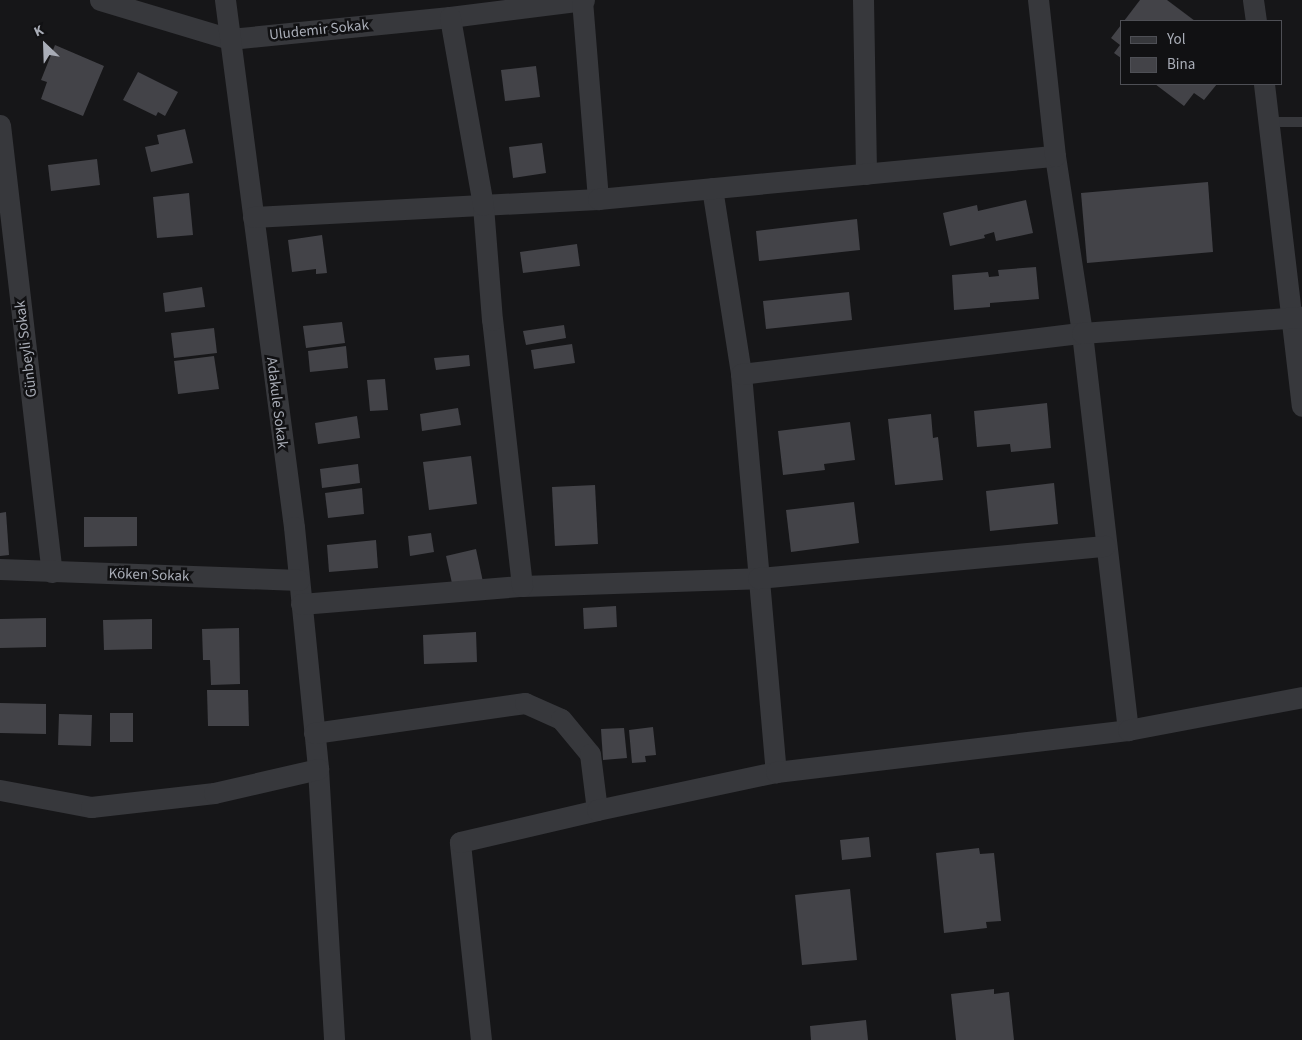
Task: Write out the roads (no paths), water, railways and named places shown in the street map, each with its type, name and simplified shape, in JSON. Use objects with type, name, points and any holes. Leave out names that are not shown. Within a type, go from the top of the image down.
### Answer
[{"type":"street","name":"Uludemir Sokak","points":[[100,0],[230,39],[450,17],[543,2],[583,0]]},
{"type":"street","name":"Adakule Sokak","points":[[225,0],[299,580],[318,769],[334,1040]]},
{"type":"street","points":[[583,0],[598,199]]},
{"type":"street","points":[[862,0],[866,174]]},
{"type":"street","points":[[1038,0],[1055,156],[1082,333],[1105,546],[1128,730]]},
{"type":"street","points":[[1253,0],[1256,20]]},
{"type":"street","points":[[450,17],[483,205],[492,320],[522,586]]},
{"type":"street","points":[[1264,85],[1297,318],[1302,406]]},
{"type":"street","name":"Günbeyli Sokak","points":[[0,125],[52,572]]},
{"type":"street","points":[[253,217],[598,199],[1055,156]]},
{"type":"street","points":[[712,188],[742,374],[776,772]]},
{"type":"street","points":[[742,374],[1082,333],[1297,318]]},
{"type":"street","points":[[301,604],[522,586],[758,578],[1105,546]]},
{"type":"street","name":"Köken Sokak","points":[[0,569],[299,580]]},
{"type":"street","points":[[481,1040],[460,842],[597,810],[776,772],[1128,730],[1302,697]]},
{"type":"street","points":[[314,733],[525,703],[561,719],[590,754],[597,810]]},
{"type":"street","points":[[0,790],[91,807],[214,793],[318,769]]},
{"type":"lane","points":[[1270,122],[1302,122]]}]
